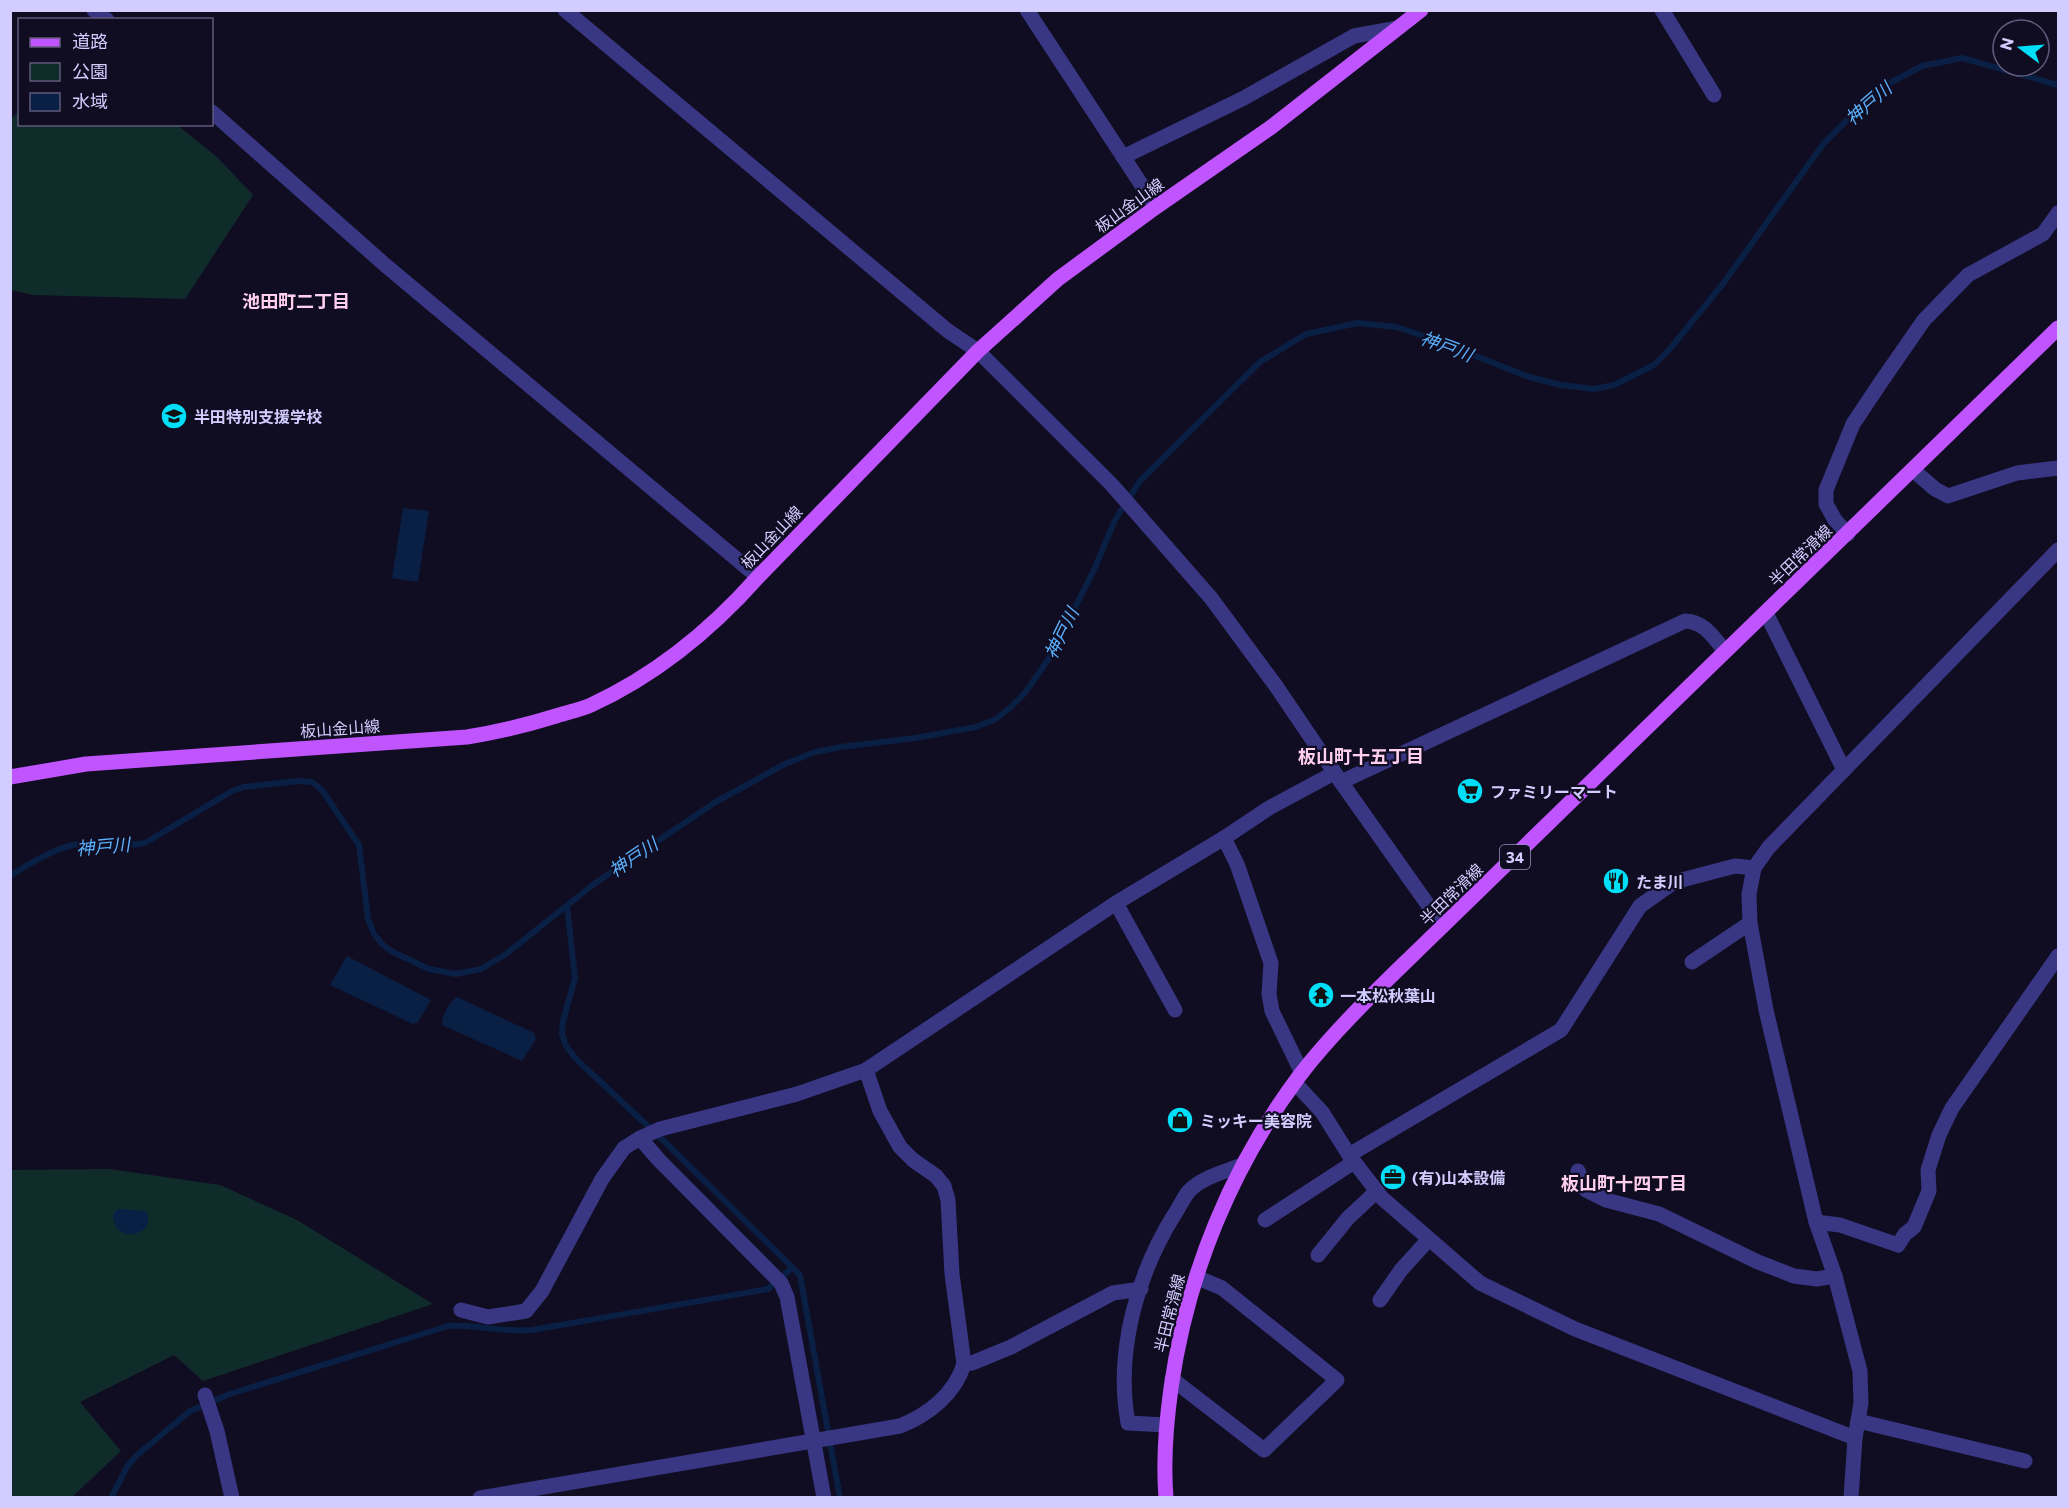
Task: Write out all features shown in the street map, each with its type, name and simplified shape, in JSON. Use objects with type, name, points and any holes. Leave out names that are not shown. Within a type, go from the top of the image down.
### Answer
[{"type":"main road","name":"板山金山線","points":[[10,777],[86,764],[467,737],[512,729],[590,705],[632,684],[688,645],[729,610],[758,577],[978,351],[1058,279],[1270,128],[1421,10]]},
{"type":"main road","name":"半田常滑線","points":[[1166,1497],[1166,1425],[1176,1353],[1196,1277],[1215,1222],[1242,1165],[1298,1078],[1358,1010],[1443,926],[2058,328]]},
{"type":"street","points":[[565,10],[948,331],[978,351],[1116,489],[1211,598],[1276,686],[1443,926]]},
{"type":"street","points":[[1027,10],[1156,207]]},
{"type":"street","points":[[1662,10],[1714,95]]},
{"type":"street","points":[[1123,157],[1244,98],[1354,36],[1398,28]]},
{"type":"street","points":[[213,113],[384,264],[758,577]]},
{"type":"street","points":[[1848,534],[1826,504],[1826,490],[1853,424],[1875,390],[1924,320],[1968,274],[2043,234],[2058,213]]},
{"type":"street","points":[[1913,470],[1935,489],[1948,496],[2017,473],[2058,468]]},
{"type":"street","points":[[1851,1497],[1855,1438],[1861,1403],[1860,1371],[1834,1276],[1816,1222],[1766,1010],[1750,924],[1749,894],[1754,868],[1768,848],[2058,550]]},
{"type":"street","points":[[1766,613],[1844,770]]},
{"type":"street","points":[[461,1310],[488,1317],[525,1311],[542,1291],[602,1179],[624,1148],[640,1138],[660,1129],[797,1094],[866,1070],[1116,903],[1269,808],[1685,621],[1693,621],[1705,627],[1725,651]]},
{"type":"street","points":[[1224,838],[1237,864],[1271,963],[1269,994],[1272,1011],[1298,1078],[1377,1191],[1480,1283],[1575,1329],[1855,1438]]},
{"type":"street","points":[[1265,1220],[1352,1158],[1561,1030],[1640,906],[1654,894],[1674,882],[1735,866],[1754,868]]},
{"type":"street","points":[[1116,903],[1175,1010]]},
{"type":"street","points":[[1692,962],[1750,924]]},
{"type":"street","points":[[1816,1222],[1840,1225],[1898,1245],[1905,1234],[1914,1227],[1929,1191],[1928,1170],[1939,1135],[1952,1108],[2058,956]]},
{"type":"street","points":[[480,1497],[900,1426],[916,1419],[953,1389],[960,1378],[964,1364],[952,1274],[948,1200],[944,1186],[936,1176],[913,1160],[900,1147],[880,1111],[866,1070]]},
{"type":"street","points":[[640,1138],[781,1283],[824,1439],[824,1497]]},
{"type":"street","points":[[1166,1425],[1128,1423],[1125,1405],[1125,1358],[1133,1314],[1146,1271],[1164,1232],[1189,1191],[1206,1179],[1242,1165]]},
{"type":"street","points":[[1578,1171],[1586,1190],[1606,1200],[1659,1214],[1758,1262],[1794,1276],[1817,1280],[1834,1276]]},
{"type":"street","points":[[1318,1255],[1348,1218],[1377,1191]]},
{"type":"street","points":[[1380,1300],[1401,1270],[1429,1239]]},
{"type":"street","points":[[1173,1379],[1264,1450],[1337,1380],[1222,1288],[1196,1277]]},
{"type":"street","points":[[964,1364],[1011,1347],[1113,1293],[1141,1289]]},
{"type":"street","points":[[205,1395],[218,1431],[232,1497]]},
{"type":"street","points":[[1858,1421],[2025,1461]]},
{"type":"green space","points":[[18,112],[18,126],[178,126],[217,157],[253,195],[185,299],[33,295],[11,290],[10,120]]},
{"type":"green space","points":[[109,1169],[220,1185],[297,1220],[433,1304],[203,1381],[174,1355],[80,1402],[121,1451],[72,1497],[11,1497],[10,1170]]},
{"type":"water","points":[[403,508],[429,511],[418,582],[392,578]]},
{"type":"water","points":[[347,956],[431,1000],[418,1022],[413,1024],[330,985]]},
{"type":"water","points":[[457,997],[534,1033],[536,1039],[522,1061],[442,1025],[446,1009]]},
{"type":"water","points":[[118,1209],[146,1211],[148,1220],[146,1227],[134,1234],[120,1231],[115,1224],[113,1214]]},
{"type":"waterway","name":"神戸川","points":[[10,876],[43,857],[71,845],[145,843],[232,791],[244,787],[298,781],[312,782],[322,790],[359,845],[368,919],[374,934],[382,944],[391,951],[429,969],[456,974],[481,969],[506,954],[594,884],[714,803],[783,765],[815,752],[976,727],[996,719],[1024,694],[1048,660],[1093,572],[1115,520],[1140,481],[1260,362],[1306,334],[1358,323],[1396,327],[1529,377],[1561,385],[1594,389],[1614,385],[1654,365],[1669,350],[1722,285],[1824,143],[1862,105],[1888,84],[1922,66],[1962,58],[2058,85]]},
{"type":"waterway","points":[[567,906],[575,978],[563,1021],[562,1034],[566,1046],[576,1059],[665,1142],[800,1275],[840,1498]]},
{"type":"waterway","points":[[111,1498],[127,1467],[136,1456],[190,1411],[230,1394],[448,1326],[532,1330],[768,1289],[792,1268]]},
{"type":"place","name":"半田特別支援学校","points":[[174,416]]},
{"type":"place","name":"ファミリーマート","points":[[1470,791]]},
{"type":"place","name":"たま川","points":[[1616,881]]},
{"type":"place","name":"一本松秋葉山","points":[[1321,995]]},
{"type":"place","name":"ミッキー美容院","points":[[1180,1120]]},
{"type":"place","name":"(有)山本設備","points":[[1393,1177]]},
{"type":"district","name":"池田町二丁目","points":[[296,301]]},
{"type":"district","name":"板山町十五丁目","points":[[1361,756]]},
{"type":"district","name":"板山町十四丁目","points":[[1624,1183]]}]
